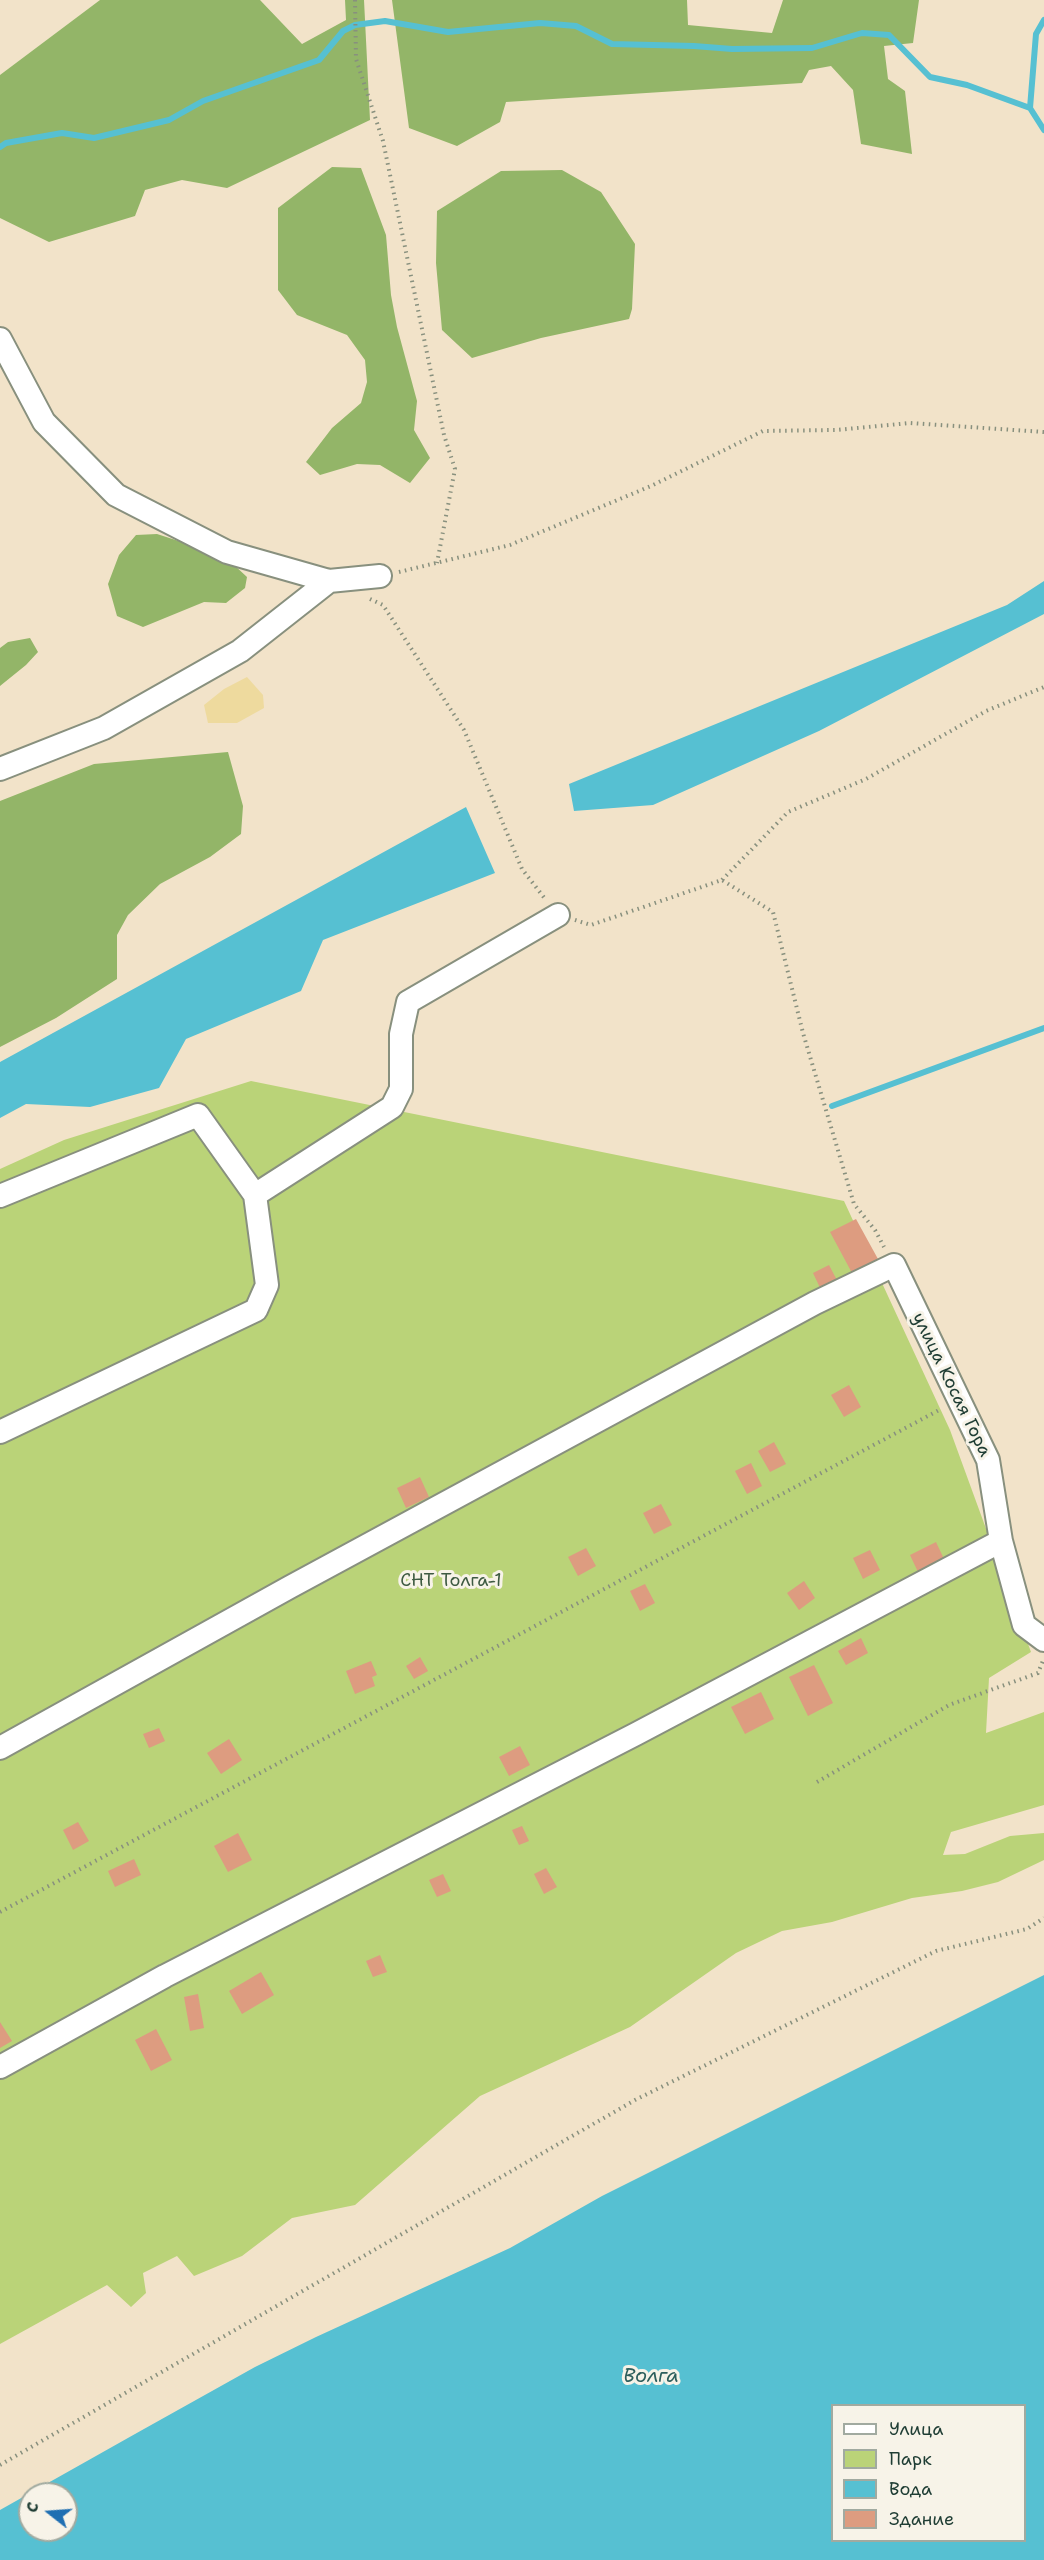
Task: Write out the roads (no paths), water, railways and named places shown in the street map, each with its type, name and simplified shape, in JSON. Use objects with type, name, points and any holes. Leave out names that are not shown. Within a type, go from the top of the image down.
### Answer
[{"type":"street","points":[[0,339],[44,422],[116,495],[227,552],[329,581],[380,576]]},
{"type":"street","points":[[0,769],[104,728],[240,651],[329,581]]},
{"type":"street","points":[[255,1195],[392,1107],[401,1089],[401,1034],[408,1002],[558,915]]},
{"type":"street","points":[[0,1196],[198,1115],[255,1195],[267,1285],[256,1310],[0,1432]]},
{"type":"street","name":"улица Косая Гора","points":[[0,1748],[290,1587],[815,1303],[894,1265],[988,1460],[1001,1541],[1024,1625],[1044,1640]]},
{"type":"street","points":[[0,2067],[165,1976],[636,1734],[1001,1541]]},
{"type":"water","points":[[1044,581],[1044,614],[819,731],[653,805],[574,811],[569,784],[1007,605]]},
{"type":"water","points":[[466,807],[495,873],[323,940],[301,991],[186,1039],[159,1088],[90,1107],[26,1104],[0,1118],[0,1062]]},
{"type":"water","name":"Волга","points":[[1044,1975],[1044,2560],[0,2560],[0,2510],[18,2500],[18,2542],[78,2542],[78,2482],[50,2482],[255,2367],[510,2248],[602,2196]]},
{"type":"waterway","points":[[1044,20],[1036,34],[1030,108],[1044,130]]},
{"type":"waterway","points":[[0,147],[6,143],[62,133],[94,138],[169,120],[203,101],[319,60],[343,31],[355,25],[385,21],[448,32],[540,23],[576,26],[612,44],[732,49],[812,48],[862,33],[889,35],[930,77],[967,85],[1030,108]]},
{"type":"waterway","points":[[832,1106],[1044,1028]]},
{"type":"park label","name":"СНТ Толга-1","points":[[451,1581]]}]
